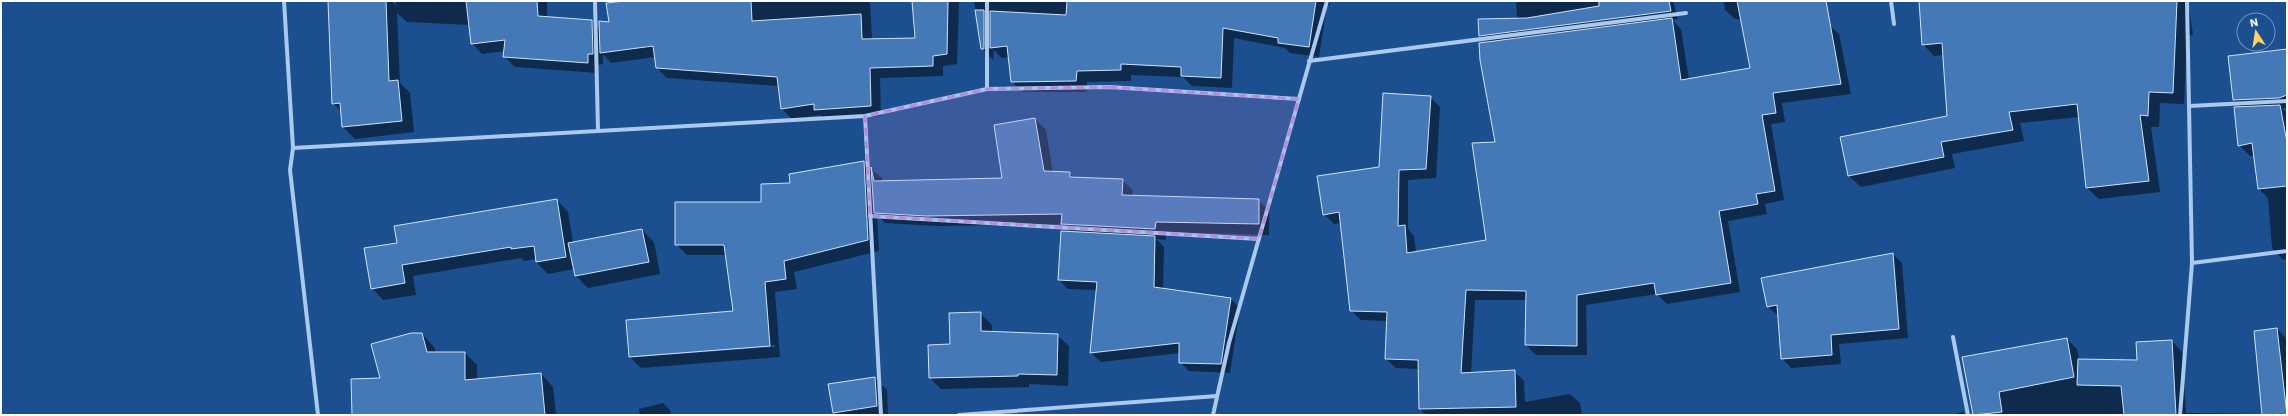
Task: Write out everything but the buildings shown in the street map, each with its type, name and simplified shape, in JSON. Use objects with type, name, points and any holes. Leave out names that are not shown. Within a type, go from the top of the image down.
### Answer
[{"type":"street","points":[[284,1],[293,148],[290,170],[318,415]]},
{"type":"street","points":[[595,1],[598,131]]},
{"type":"street","points":[[987,1],[987,89]]},
{"type":"street","points":[[1213,415],[1230,343],[1327,1]]},
{"type":"street","points":[[1891,1],[1894,24]]},
{"type":"street","points":[[2180,415],[2192,263],[2187,1]]},
{"type":"street","points":[[1310,61],[1686,13]]},
{"type":"street","points":[[293,148],[865,116],[987,89],[1110,86],[1299,99]]},
{"type":"street","points":[[2189,106],[2287,101]]},
{"type":"street","points":[[865,116],[881,415]]},
{"type":"street","points":[[870,216],[1259,239]]},
{"type":"street","points":[[2192,263],[2287,251]]},
{"type":"street","points":[[1953,337],[1968,415]]},
{"type":"street","points":[[959,415],[1217,396]]},
{"type":"highlighted area","points":[[1109,87],[1299,99],[1259,239],[870,216],[865,116],[987,89]]}]
